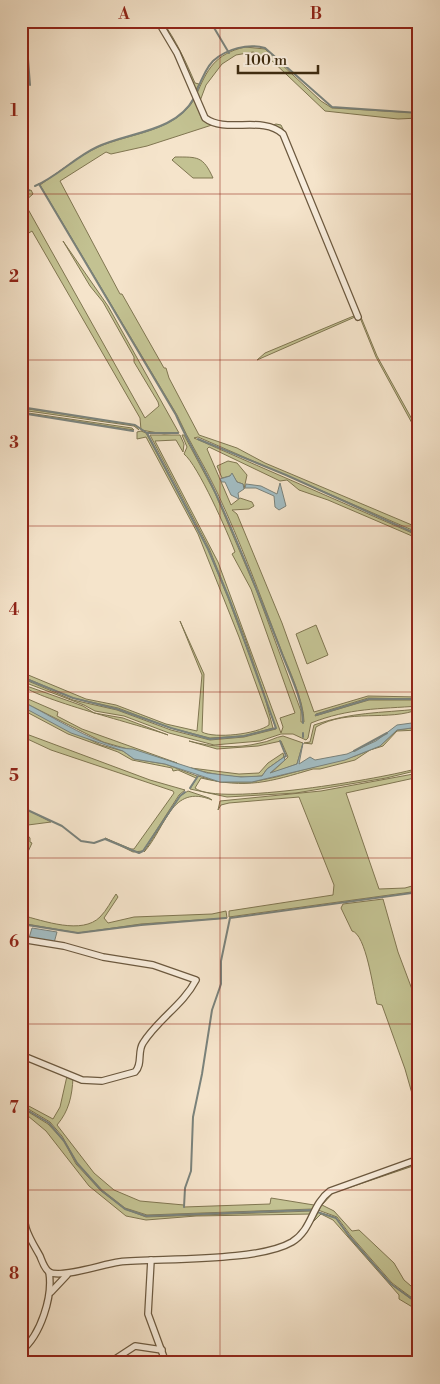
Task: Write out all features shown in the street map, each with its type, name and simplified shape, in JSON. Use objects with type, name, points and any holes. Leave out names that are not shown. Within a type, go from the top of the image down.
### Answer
[{"type":"street","points":[[158,21],[177,53],[205,118],[215,123],[273,127],[283,134],[358,317]]},
{"type":"street","points":[[21,939],[64,946],[103,957],[153,965],[196,980],[182,1002],[166,1014],[143,1043],[139,1068],[135,1072],[102,1081],[82,1080],[21,1055]]},
{"type":"street","points":[[49,1272],[57,1275],[68,1274],[101,1264],[231,1255],[281,1247],[304,1232],[321,1198],[335,1188],[419,1159]]},
{"type":"street","points":[[21,1183],[26,1230],[49,1272],[51,1286],[34,1334],[21,1351]]},
{"type":"street","points":[[151,1260],[148,1314],[166,1363]]},
{"type":"street","points":[[49,1296],[68,1274]]},
{"type":"street","points":[[109,1363],[115,1357],[125,1354],[135,1346],[162,1350]]},
{"type":"shaded area","points":[[158,21],[162,21],[167,28],[195,83],[199,84],[194,93]]},
{"type":"shaded area","points":[[245,47],[265,49],[321,101],[332,108],[419,113],[419,118],[398,119],[325,111],[268,57],[253,52],[236,55],[222,64],[206,85],[200,101],[196,96],[208,70],[213,64],[226,54]]},
{"type":"shaded area","points":[[195,98],[198,108],[215,124],[147,146],[111,154],[106,152],[60,181],[120,294],[122,294],[164,368],[166,368],[169,378],[199,435],[237,448],[265,463],[419,528],[419,533],[198,437],[194,438],[419,536],[419,539],[328,500],[299,490],[287,480],[280,481],[209,447],[207,449],[231,505],[240,498],[252,502],[254,506],[249,509],[232,510],[237,514],[282,623],[314,712],[368,696],[419,697],[416,699],[368,698],[316,714],[315,716],[369,700],[419,700],[419,706],[351,712],[325,718],[311,723],[306,740],[293,734],[281,734],[260,741],[214,745],[169,733],[124,716],[95,711],[21,681],[21,678],[73,700],[117,710],[171,730],[210,740],[244,737],[276,729],[245,638],[209,548],[150,435],[180,435],[184,444],[183,452],[176,440],[155,441],[218,562],[281,733],[283,727],[280,718],[295,713],[251,589],[232,554],[235,552],[226,530],[197,471],[184,454],[187,447],[182,435],[184,435],[215,493],[257,592],[301,711],[301,722],[304,722],[295,684],[226,511],[212,482],[177,415],[40,185],[75,160],[98,147],[164,125],[187,109]]},
{"type":"shaded area","points":[[273,125],[281,125],[286,135],[377,356],[419,432],[419,436],[376,357],[292,150]]},
{"type":"shaded area","points":[[175,157],[199,159],[206,165],[213,178],[193,178],[172,160]]},
{"type":"shaded area","points":[[31,190],[33,194],[24,202],[145,418],[159,406],[158,402],[134,362],[134,357],[103,302],[90,286],[63,241],[108,306],[179,433],[164,434],[141,430],[140,418],[32,231],[21,238],[28,228],[21,217],[21,194]]},
{"type":"shaded area","points":[[356,315],[355,317],[257,360],[265,353]]},
{"type":"shaded area","points":[[21,408],[135,425],[139,430],[134,426],[21,410]]},
{"type":"shaded area","points":[[21,413],[132,428],[134,430]]},
{"type":"shaded area","points":[[137,432],[146,433],[208,549],[264,694],[273,728],[244,736],[210,738],[171,728],[118,708],[73,698],[21,676],[21,672],[86,699],[116,705],[166,724],[197,731],[202,675],[180,621],[204,674],[202,732],[216,735],[246,733],[269,725],[269,720],[239,637],[198,534],[146,437],[137,439]]},
{"type":"shaded area","points":[[228,461],[237,463],[247,475],[244,489],[243,484],[237,482],[232,474],[222,478],[217,466]]},
{"type":"shaded area","points":[[316,625],[328,655],[307,664],[296,634]]},
{"type":"shaded area","points":[[21,684],[83,706],[93,713],[45,697]]},
{"type":"shaded area","points":[[21,696],[58,712],[57,716],[82,729],[177,763],[103,742],[21,701]]},
{"type":"shaded area","points":[[21,706],[101,745],[123,751],[134,759],[165,764],[197,776],[196,778],[178,770],[173,771],[172,768],[132,760],[118,752],[68,734],[21,709]]},
{"type":"shaded area","points":[[419,709],[395,715],[341,718],[366,714]]},
{"type":"shaded area","points":[[96,713],[123,718],[168,735],[155,731]]},
{"type":"shaded area","points":[[328,721],[316,727],[312,744],[304,743],[310,742],[314,725]]},
{"type":"shaded area","points":[[419,727],[419,730],[397,731],[383,746],[370,750],[380,746],[397,730]]},
{"type":"shaded area","points":[[21,732],[150,780],[185,790],[179,795],[143,851],[133,852],[105,838],[134,849],[174,793],[173,791],[51,750],[21,736]]},
{"type":"shaded area","points":[[283,736],[303,743],[297,764],[270,774],[288,757],[281,741],[258,746],[217,749],[189,741],[206,745],[233,747],[251,745]]},
{"type":"shaded area","points":[[370,750],[355,760],[270,780],[245,783],[223,782],[252,782],[276,777],[355,756]]},
{"type":"shaded area","points":[[283,753],[284,757],[267,769],[262,776],[226,776],[191,768],[239,774],[259,773],[268,763]]},
{"type":"shaded area","points":[[419,768],[419,770],[386,778],[296,793],[227,797],[190,789],[198,776],[218,781],[201,778],[195,788],[210,793],[267,793],[340,784]]},
{"type":"shaded area","points":[[419,773],[419,777],[346,793],[379,889],[405,888],[419,884],[419,891],[229,917],[229,911],[333,895],[334,885],[299,797],[229,803],[221,805],[218,810],[220,801],[321,791]]},
{"type":"shaded area","points":[[188,791],[212,800],[198,796],[187,798],[178,803],[144,852],[180,796]]},
{"type":"shaded area","points":[[24,808],[51,822],[28,825],[25,820],[23,830],[32,843],[27,854],[22,855],[21,818]]},
{"type":"shaded area","points":[[116,894],[118,897],[104,918],[108,923],[134,917],[212,914],[226,911],[227,918],[141,924],[78,933],[21,923],[21,915],[62,925],[83,925],[100,917]]},
{"type":"shaded area","points":[[383,899],[398,952],[419,1008],[419,1118],[405,1069],[382,1005],[377,1004],[365,951],[357,934],[352,931],[341,908],[343,904]]},
{"type":"shaded area","points":[[67,1076],[73,1078],[71,1097],[67,1109],[57,1125],[94,1173],[114,1190],[140,1201],[184,1205],[184,1207],[270,1204],[271,1198],[314,1205],[313,1209],[147,1215],[125,1208],[102,1190],[77,1163],[62,1136],[50,1122],[25,1107],[25,1104],[53,1119],[60,1107]]},
{"type":"shaded area","points":[[22,1108],[48,1124],[64,1141],[76,1164],[101,1191],[125,1209],[146,1217],[312,1211],[313,1214],[196,1216],[146,1220],[126,1216],[89,1186],[46,1131],[28,1116],[21,1131]]},
{"type":"shaded area","points":[[419,1161],[419,1164],[333,1193],[322,1205],[334,1211],[352,1231],[359,1230],[394,1263],[404,1280],[418,1292],[419,1303],[392,1283],[337,1217],[318,1210],[330,1193]]},
{"type":"shaded area","points":[[318,1212],[336,1218],[349,1237],[391,1284],[419,1305],[419,1311],[399,1299],[399,1295],[333,1220],[321,1214],[313,1222]]},
{"type":"water","points":[[232,473],[237,482],[243,484],[244,489],[238,493],[239,499],[231,495],[225,482],[222,482],[220,479],[230,476]]},
{"type":"water","points":[[280,483],[286,506],[279,510],[275,507],[274,496],[256,488],[245,488],[246,484],[261,486],[277,494]]},
{"type":"water","points":[[21,701],[91,738],[120,748],[133,749],[207,773],[241,777],[262,776],[267,769],[284,757],[285,760],[270,773],[297,764],[303,743],[299,764],[310,757],[315,760],[347,754],[376,741],[397,725],[419,722],[419,727],[397,730],[380,746],[345,760],[252,782],[220,782],[165,764],[134,759],[123,751],[71,733],[21,706]]},
{"type":"water","points":[[32,928],[57,932],[54,943],[29,938]]},
{"type":"waterway","points":[[210,21],[229,53]]},
{"type":"waterway","points":[[21,44],[28,59],[30,85]]},
{"type":"waterway","points":[[196,93],[203,76],[213,61],[231,50],[252,46],[265,48],[332,107],[419,113]]},
{"type":"waterway","points":[[35,186],[51,178],[97,147],[151,130],[176,118],[194,98]]},
{"type":"waterway","points":[[39,184],[176,415],[211,484],[241,551],[294,684],[303,723]]},
{"type":"waterway","points":[[21,194],[29,190]]},
{"type":"waterway","points":[[21,407],[135,425],[147,433],[178,433]]},
{"type":"waterway","points":[[21,413],[133,431]]},
{"type":"waterway","points":[[21,677],[73,698],[117,709],[171,728],[210,739],[244,736],[276,728],[229,598],[208,549],[147,433]]},
{"type":"waterway","points":[[198,439],[286,475],[419,535]]},
{"type":"waterway","points":[[316,715],[369,699],[419,699]]},
{"type":"waterway","points":[[354,751],[387,733]]},
{"type":"waterway","points":[[280,741],[286,756],[284,757]]},
{"type":"waterway","points":[[190,788],[198,776]]},
{"type":"waterway","points":[[21,807],[62,826],[81,841],[94,843],[105,839],[139,853],[143,851],[180,796],[185,792]]},
{"type":"waterway","points":[[184,1207],[185,1188],[191,1171],[193,1117],[212,1010],[221,984],[221,961],[230,918],[419,892]]},
{"type":"waterway","points":[[21,924],[78,933],[141,925],[226,918]]},
{"type":"waterway","points":[[22,1107],[49,1123],[64,1141],[77,1163],[101,1190],[125,1209],[146,1216],[311,1210],[336,1218],[391,1284],[419,1304]]}]
